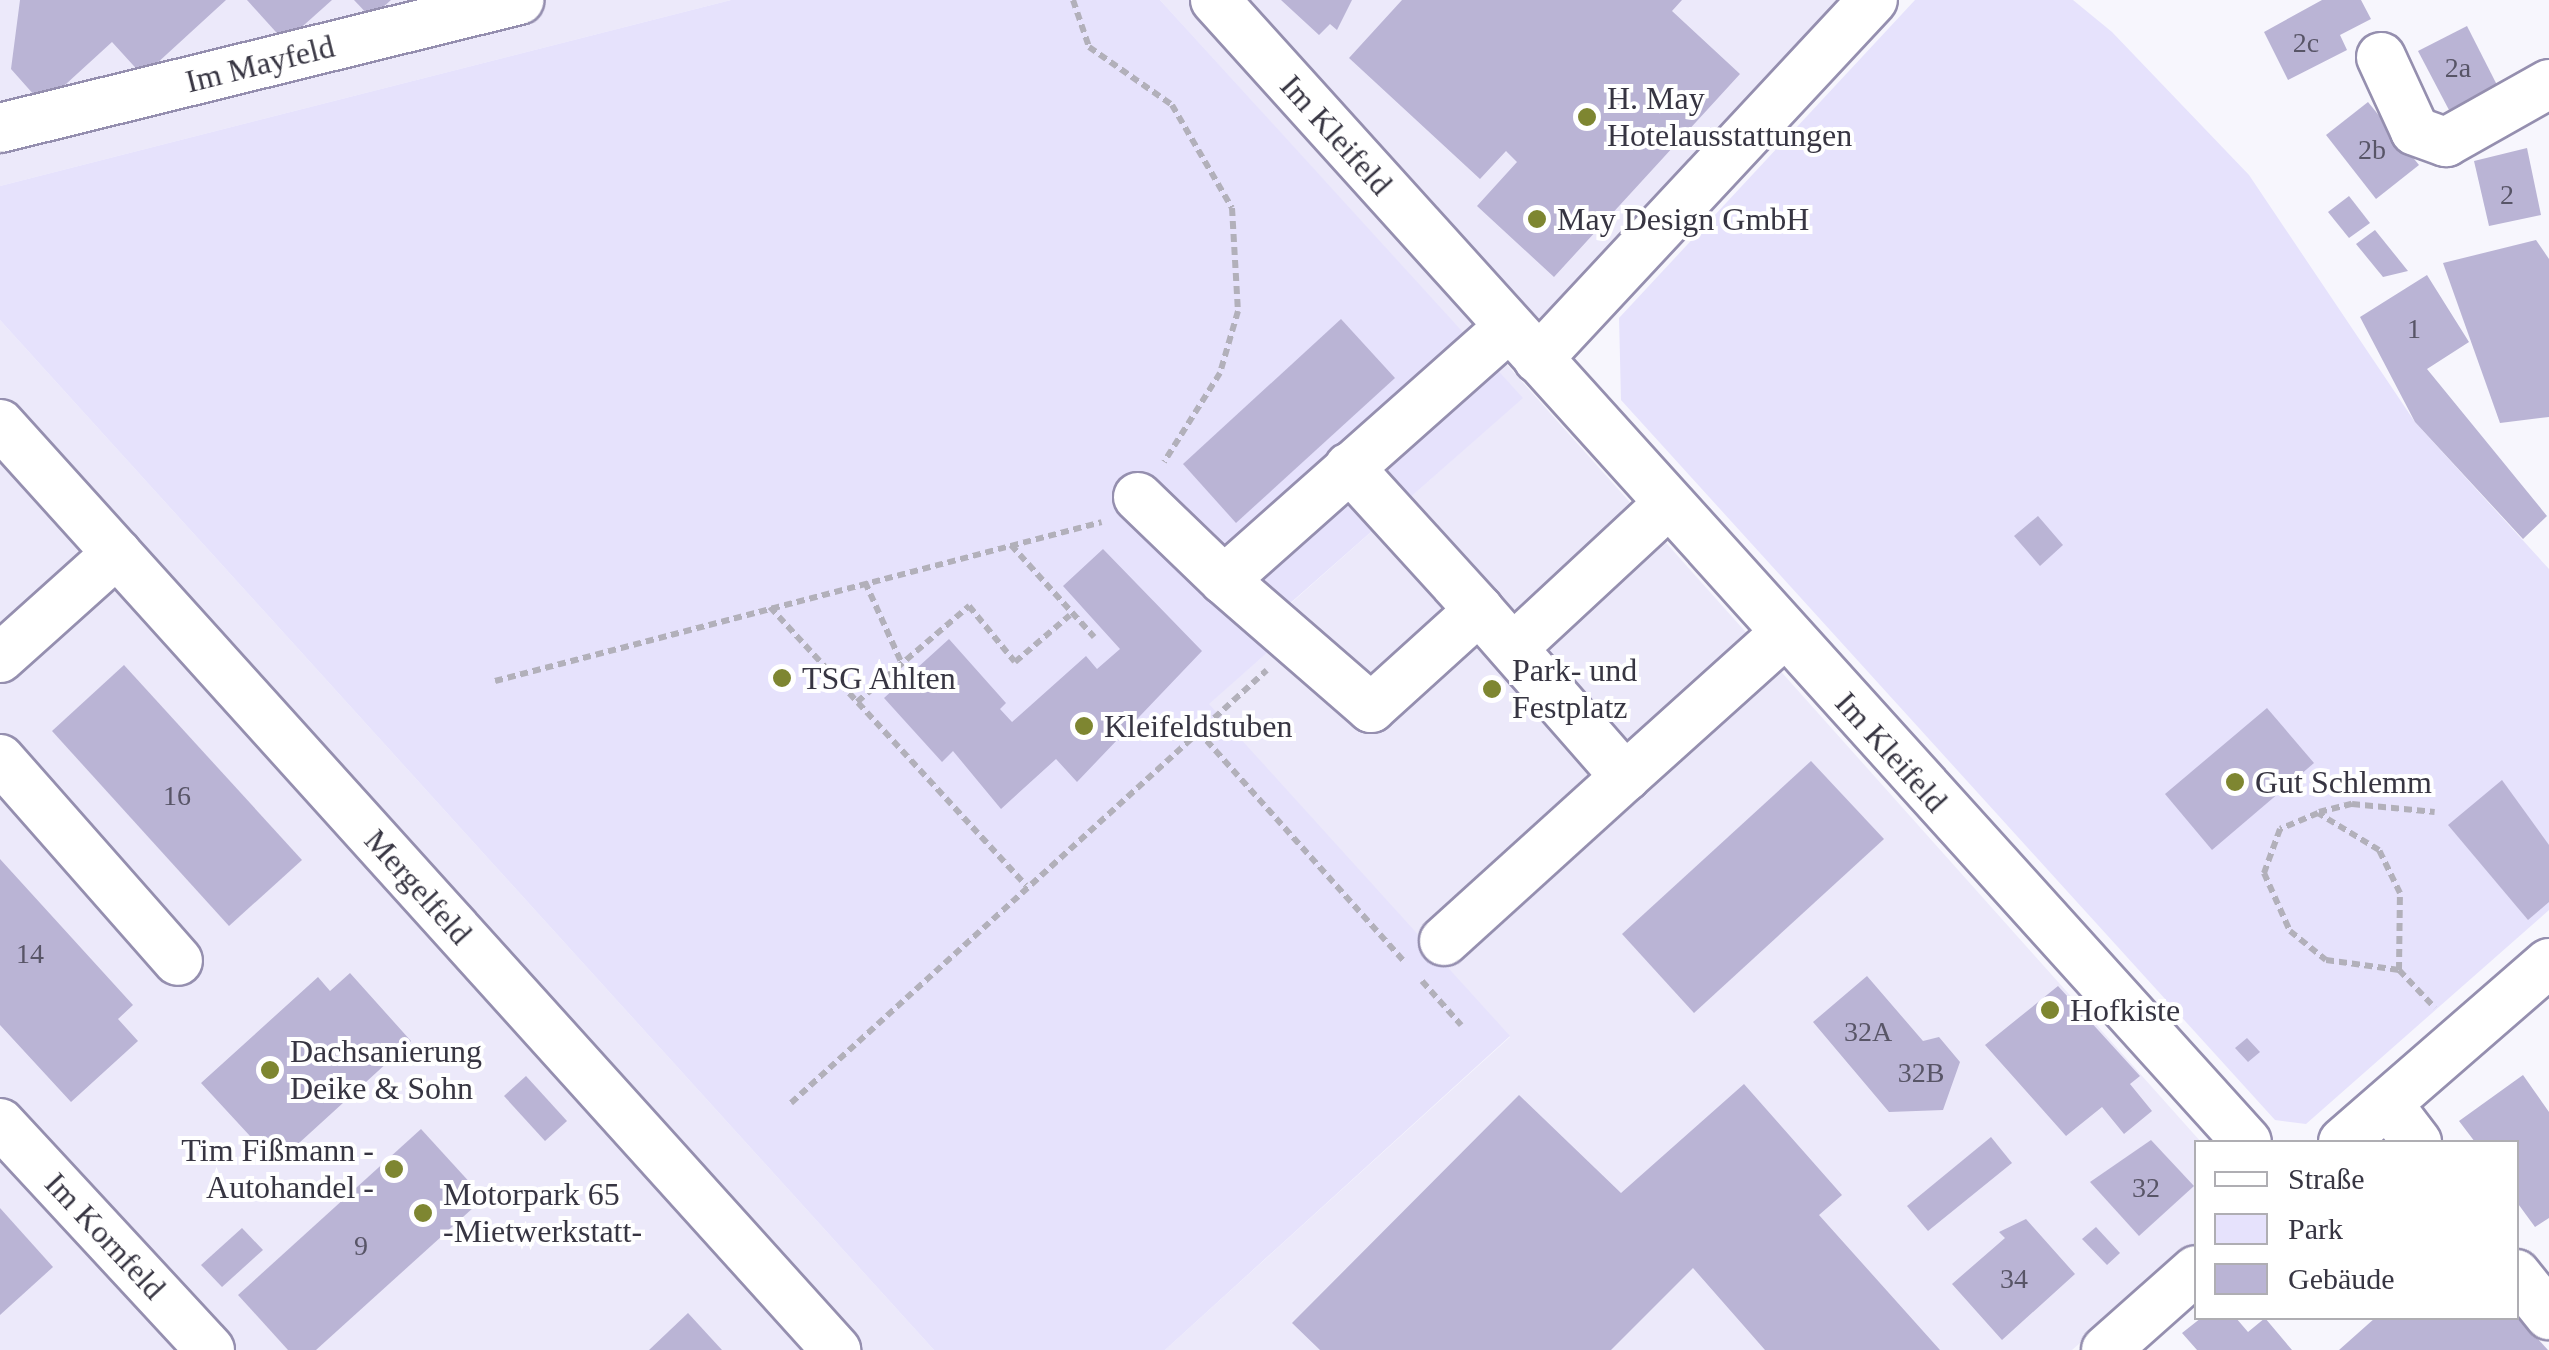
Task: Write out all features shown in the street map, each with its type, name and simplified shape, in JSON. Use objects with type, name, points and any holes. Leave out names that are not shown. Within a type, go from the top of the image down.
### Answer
[{"type":"street","name":"Im Mayfeld","points":[[0,128],[520,0]]},
{"type":"street","name":"Im Kleifeld","points":[[1215,0],[1667,505],[2245,1140]]},
{"type":"street","points":[[1224,580],[1349,467],[1524,343],[1873,0]]},
{"type":"street","points":[[2381,56],[2415,131],[2446,142],[2542,91]]},
{"type":"street","name":"Mergelfeld","points":[[0,424],[836,1350]]},
{"type":"street","points":[[1349,467],[1625,777]]},
{"type":"street","points":[[1138,497],[1224,580],[1301,640],[1371,708],[1479,610]]},
{"type":"street","points":[[1513,648],[1667,505]]},
{"type":"street","points":[[0,658],[117,553]]},
{"type":"street","points":[[1444,941],[1784,634]]},
{"type":"street","points":[[0,759],[178,961]]},
{"type":"street","points":[[2345,1140],[2549,963]]},
{"type":"street","points":[[2388,1104],[2415,1140]]},
{"type":"street","name":"Im Kornfeld","points":[[0,1123],[210,1350]]},
{"type":"street","points":[[2106,1350],[2194,1272]]},
{"type":"street","points":[[2519,1278],[2549,1316]]},
{"type":"path","points":[[494,680],[1106,520],[1138,497],[1220,373],[1238,311],[1232,208],[1172,105],[1089,47],[1072,0]]},
{"type":"path","points":[[1011,545],[1094,638]]},
{"type":"path","points":[[865,582],[902,664]]},
{"type":"path","points":[[769,606],[1026,886]]},
{"type":"path","points":[[857,702],[970,606],[1015,662],[1070,615]]},
{"type":"path","points":[[791,1103],[1301,640]]},
{"type":"path","points":[[1198,731],[1461,1025]]},
{"type":"path","points":[[2434,812],[2352,804],[2318,813],[2269,841],[2272,906],[2326,960],[2399,970],[2464,1038]]},
{"type":"path","points":[[2318,813],[2352,826],[2390,870],[2404,923],[2399,970]]},
{"type":"shaded area","points":[[0,0],[731,0],[0,186]]},
{"type":"shaded area","points":[[1160,0],[1840,0],[1502,359],[2199,1140],[2194,1140],[2194,1244],[2072,1350],[1165,1350],[1510,1037],[1208,704],[1268,652],[1254,636],[1522,398]]},
{"type":"shaded area","points":[[0,320],[934,1350],[0,1350]]},
{"type":"green space","name":"TSG Ahlten","points":[[731,0],[1160,0],[1523,398],[1254,635],[1268,652],[1209,704],[1510,1036],[1165,1350],[934,1350],[0,320],[0,186]]},
{"type":"green space","points":[[1915,0],[2073,0],[2112,32],[2249,175],[2415,422],[2549,569],[2549,910],[2306,1124],[2275,1120],[1621,400],[1619,318]]},
{"type":"building","points":[[20,0],[226,0],[143,76],[112,42],[43,105],[11,69]]},
{"type":"building","points":[[247,0],[332,0],[285,42]]},
{"type":"building","points":[[354,0],[391,0],[371,18]]},
{"type":"building","points":[[1281,0],[1352,0],[1337,30],[1330,24],[1319,35]]},
{"type":"building","name":"H. May Hotelausstattungen","points":[[1402,0],[1682,0],[1672,11],[1740,74],[1554,277],[1477,206],[1517,162],[1506,151],[1480,179],[1349,58]]},
{"type":"building","points":[[2322,0],[2361,0],[2371,19],[2340,35],[2347,50],[2288,80],[2264,32]]},
{"type":"building","points":[[2467,26],[2497,85],[2449,110],[2418,51]]},
{"type":"building","points":[[2368,102],[2419,165],[2376,199],[2326,135]]},
{"type":"building","points":[[2527,148],[2541,215],[2489,226],[2474,161]]},
{"type":"building","points":[[2349,196],[2370,223],[2349,238],[2328,212]]},
{"type":"building","points":[[2375,230],[2408,271],[2383,277],[2356,244]]},
{"type":"building","points":[[2536,240],[2549,259],[2549,417],[2500,423],[2443,263]]},
{"type":"building","points":[[2427,275],[2469,342],[2427,369],[2547,516],[2523,539],[2415,422],[2360,317]]},
{"type":"building","points":[[1341,319],[1395,378],[1236,523],[1183,464]]},
{"type":"building","points":[[2038,516],[2063,545],[2040,566],[2014,536]]},
{"type":"building","points":[[1103,549],[1202,651],[1077,782],[1056,759],[1001,809],[953,751],[942,762],[884,698],[949,639],[1006,703],[1000,709],[1012,722],[1086,656],[1097,669],[1120,649],[1063,586]]},
{"type":"building","points":[[124,665],[302,860],[229,926],[52,731]]},
{"type":"building","name":"Gut Schlemm","points":[[2267,708],[2314,763],[2212,850],[2165,794]]},
{"type":"building","points":[[1811,761],[1884,839],[1694,1013],[1622,934]]},
{"type":"building","points":[[2502,780],[2549,845],[2549,902],[2528,920],[2448,825]]},
{"type":"building","points":[[0,859],[133,1005],[118,1019],[138,1041],[71,1102],[0,1025]]},
{"type":"building","points":[[350,973],[411,1041],[276,1164],[201,1083],[318,977],[330,991]]},
{"type":"building","points":[[1867,976],[1923,1041],[1939,1037],[1960,1062],[1943,1110],[1889,1112],[1813,1022]]},
{"type":"building","points":[[2058,986],[2140,1076],[2130,1084],[2152,1111],[2124,1134],[2102,1107],[2066,1136],[1985,1045]]},
{"type":"building","points":[[2247,1038],[2260,1052],[2248,1062],[2235,1048]]},
{"type":"building","points":[[2523,1075],[2549,1112],[2549,1218],[2535,1227],[2519,1205],[2519,1140],[2473,1140],[2459,1121]]},
{"type":"building","points":[[526,1076],[567,1121],[545,1141],[504,1096]]},
{"type":"building","points":[[1744,1084],[1842,1195],[1819,1215],[1940,1350],[1765,1350],[1693,1268],[1611,1350],[1320,1350],[1292,1323],[1519,1095],[1621,1193]]},
{"type":"building","points":[[421,1129],[484,1198],[316,1350],[288,1350],[238,1295]]},
{"type":"building","points":[[1991,1137],[2012,1163],[1928,1231],[1907,1206]]},
{"type":"building","points":[[2151,1140],[2194,1186],[2139,1236],[2090,1182]]},
{"type":"building","points":[[0,1208],[53,1267],[0,1315]]},
{"type":"building","points":[[2026,1219],[2075,1274],[2002,1340],[1952,1284],[2005,1238],[1999,1232]]},
{"type":"building","points":[[2096,1227],[2120,1253],[2107,1265],[2082,1239]]},
{"type":"building","points":[[242,1228],[263,1250],[222,1287],[201,1265]]},
{"type":"building","points":[[688,1313],[722,1350],[649,1350]]},
{"type":"building","points":[[2519,1318],[2548,1350],[2339,1350],[2373,1320]]},
{"type":"building","points":[[2198,1320],[2238,1320],[2248,1332],[2267,1320],[2292,1350],[2197,1350],[2182,1333]]},
{"type":"place","name":"H. May Hotelausstattungen","points":[[1587,117]]},
{"type":"place","name":"May Design GmbH","points":[[1537,219]]},
{"type":"place","name":"TSG Ahlten","points":[[782,678]]},
{"type":"place","name":"Park- und Festplatz","points":[[1492,689]]},
{"type":"place","name":"Kleifeldstuben","points":[[1084,726]]},
{"type":"place","name":"Gut Schlemm","points":[[2235,782]]},
{"type":"place","name":"Hofkiste","points":[[2050,1010]]},
{"type":"place","name":"Dachsanierung Deike & Sohn","points":[[270,1070]]},
{"type":"place","name":"Tim Fißmann - Autohandel -","points":[[394,1169]]},
{"type":"place","name":"Motorpark 65 -Mietwerkstatt-","points":[[423,1213]]}]
